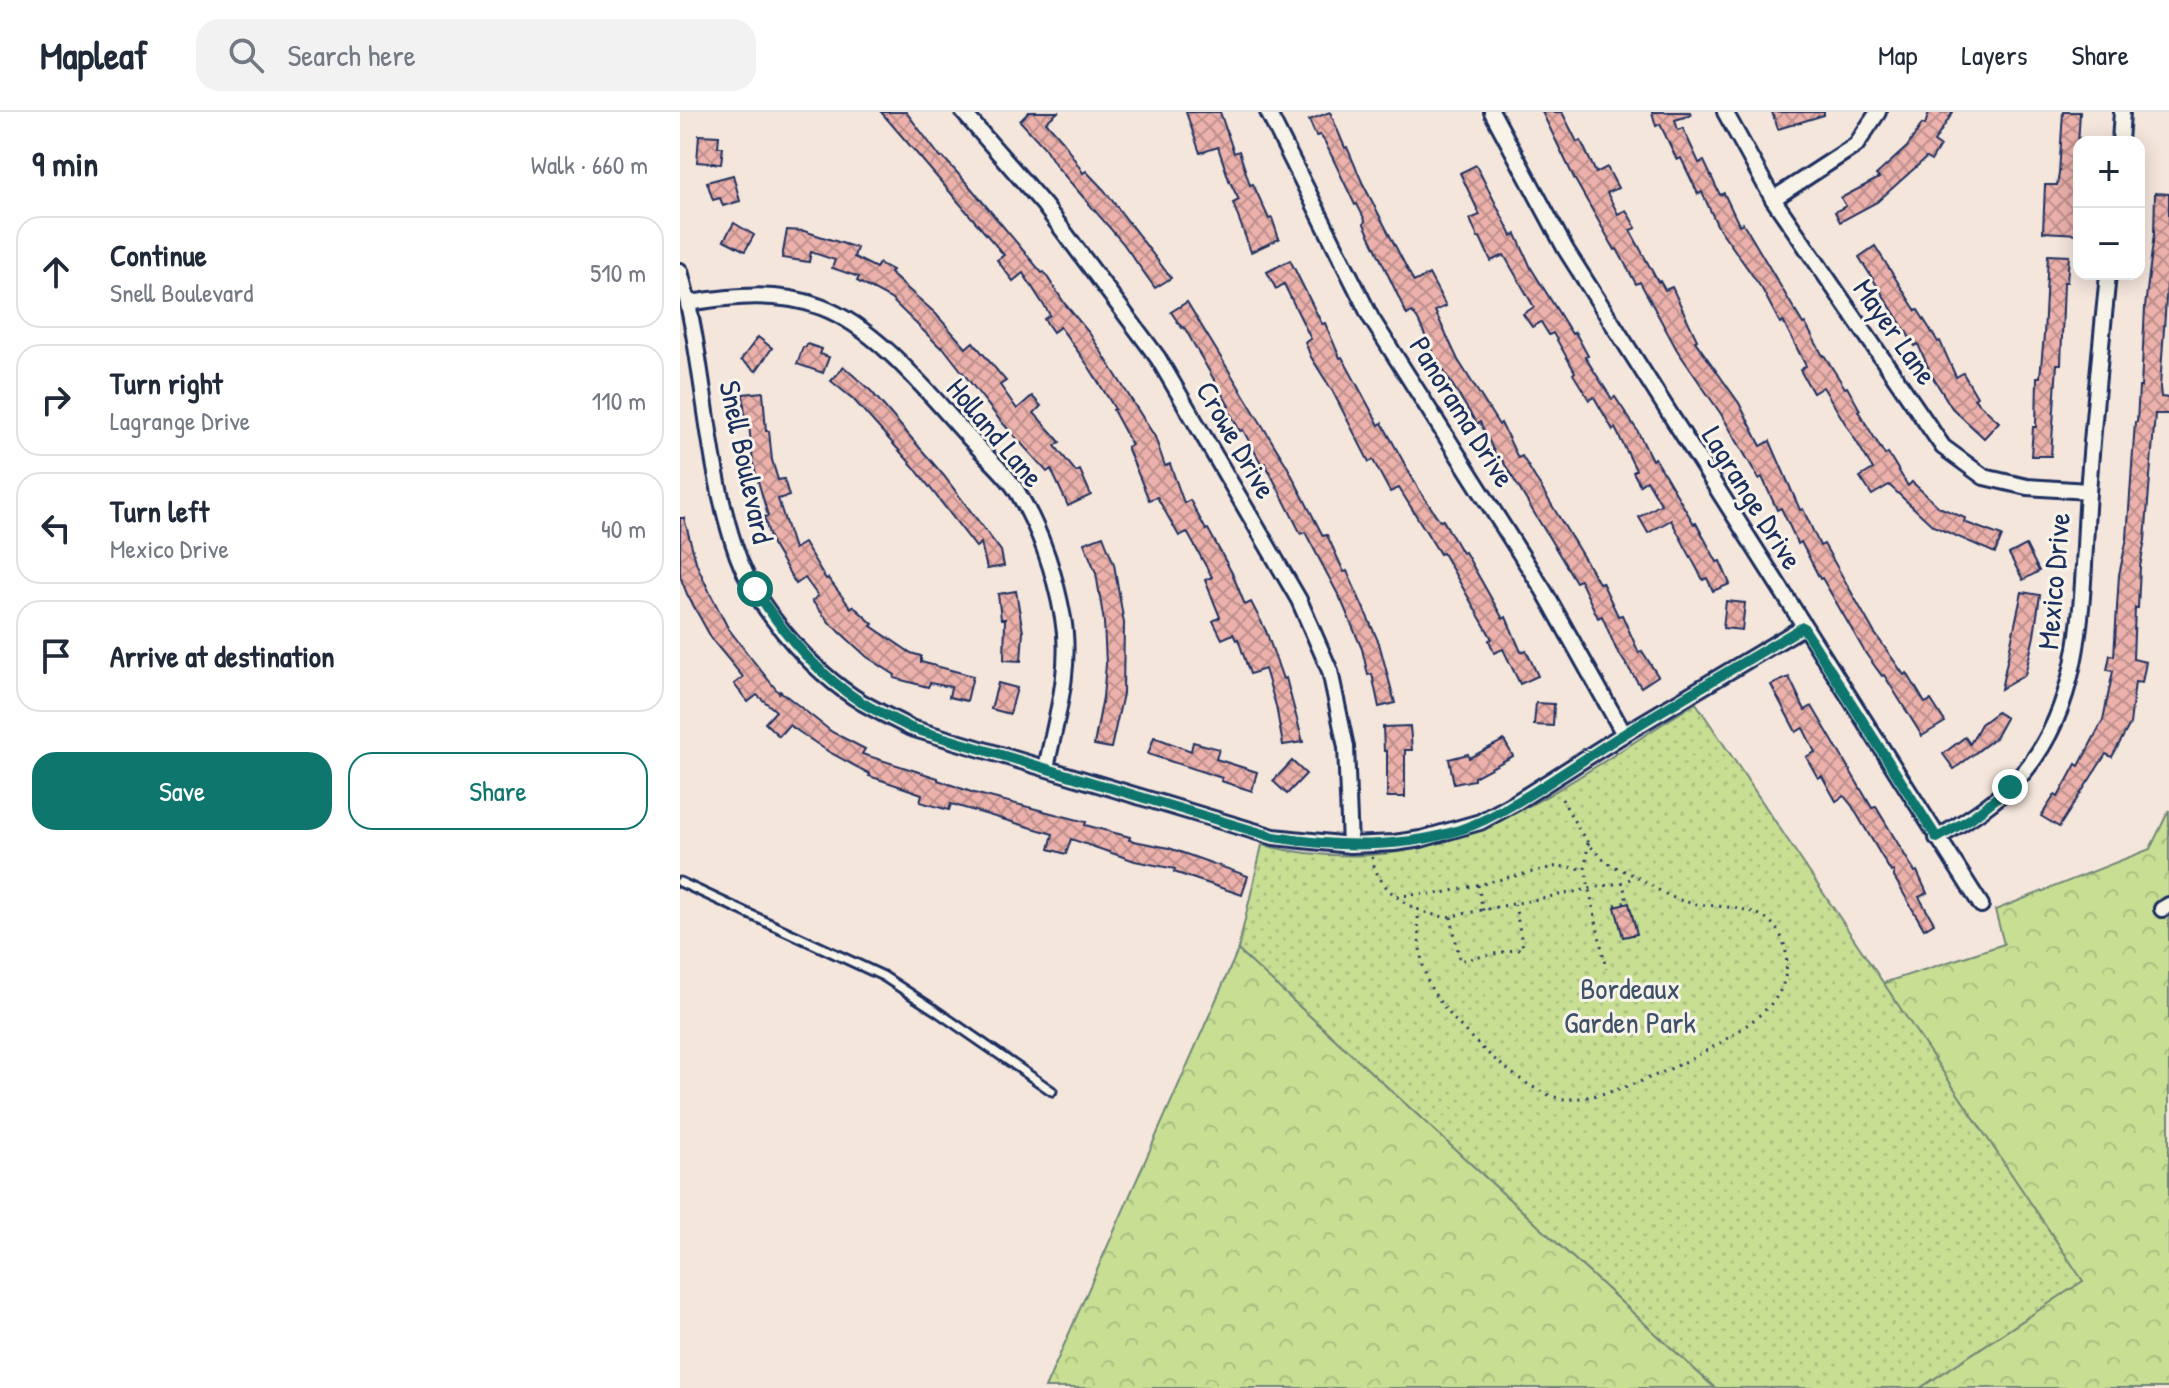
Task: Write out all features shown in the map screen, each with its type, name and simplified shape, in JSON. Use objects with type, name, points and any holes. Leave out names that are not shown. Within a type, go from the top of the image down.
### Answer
[{"type":"street","name":"Crowe Drive","points":[[963,112],[1044,205],[1158,358],[1299,600],[1330,671],[1346,747],[1350,845]]},
{"type":"street","name":"Panorama Drive","points":[[1268,112],[1371,318],[1544,591],[1624,734]]},
{"type":"street","name":"Lagrange Drive","points":[[1492,112],[1566,250],[1981,905]]},
{"type":"street","name":"Mayer Lane","points":[[1725,112],[1773,199],[1943,447],[1984,477],[2027,487],[2088,491]]},
{"type":"street","points":[[1773,199],[1856,145],[1878,112]]},
{"type":"street","points":[[2120,136],[2122,112]]},
{"type":"street","name":"Snell Boulevard","points":[[680,271],[689,303],[720,488],[734,548],[778,624],[821,672],[861,702],[911,728],[1274,837],[1306,843],[1371,845],[1421,839],[1480,822],[1803,627]]},
{"type":"street","name":"Mexico Drive","points":[[1937,838],[1970,819],[2025,771],[2051,728],[2066,694],[2081,618],[2088,491],[2107,280]]},
{"type":"street","name":"Holland Lane","points":[[689,303],[734,296],[777,297],[824,308],[848,321],[875,341],[915,379],[1017,491],[1048,553],[1064,619],[1065,671],[1046,768]]},
{"type":"lane","points":[[680,882],[883,976],[1052,1091]]},
{"type":"path","points":[[1418,909],[1424,970],[1451,1018],[1495,1058],[1532,1085],[1557,1097],[1571,1099],[1625,1086],[1702,1052],[1765,1009],[1776,998],[1782,985],[1787,961],[1785,945],[1769,920],[1744,908],[1677,899],[1608,863],[1589,842],[1551,780]]},
{"type":"path","points":[[1589,842],[1585,869],[1606,969]]},
{"type":"path","points":[[1371,845],[1376,873],[1395,896],[1441,917],[1623,883],[1635,876]]},
{"type":"path","points":[[1395,896],[1443,893],[1558,866],[1585,869]]},
{"type":"path","points":[[1615,905],[1627,902],[1623,883]]},
{"type":"path","points":[[1478,885],[1483,911]]},
{"type":"path","points":[[1451,917],[1460,961],[1523,948],[1515,905]]},
{"type":"green space","name":"Bordeaux Garden Park","points":[[1696,703],[2083,1281],[1920,1388],[1715,1388],[1238,950],[1262,845],[1327,855],[1386,853],[1441,842],[1493,824],[1543,798]]},
{"type":"green space","points":[[2169,810],[2169,1388],[1920,1388],[2082,1281],[1883,983],[2004,944],[1995,910],[2150,849]]},
{"type":"green space","points":[[1238,950],[1715,1388],[1045,1388]]},
{"type":"building","points":[[881,112],[906,112],[941,158],[1044,272],[1090,334],[1155,437],[1165,466],[1170,464],[1184,503],[1190,500],[1208,529],[1245,605],[1251,602],[1266,631],[1283,679],[1286,678],[1303,742],[1283,745],[1265,669],[1250,674],[1238,639],[1233,634],[1222,639],[1213,621],[1220,617],[1205,580],[1212,577],[1187,532],[1179,536],[1157,497],[1149,500],[1127,447],[1132,445],[1115,409],[1089,367],[1060,327],[1053,332],[1044,319],[1050,315],[1023,273],[1013,281],[997,260],[1004,255]]},
{"type":"building","points":[[1029,112],[1058,112],[1046,122],[1063,141],[1083,173],[1086,171],[1104,190],[1171,278],[1155,288],[1122,242],[1020,121]]},
{"type":"building","points":[[1186,112],[1220,112],[1234,153],[1239,151],[1250,185],[1253,184],[1269,219],[1272,218],[1279,239],[1251,252],[1233,203],[1239,200],[1218,147],[1200,153]]},
{"type":"building","points":[[1330,112],[1345,148],[1414,282],[1429,274],[1446,306],[1435,311],[1458,360],[1499,425],[1501,423],[1518,458],[1522,456],[1599,583],[1602,582],[1618,616],[1622,615],[1639,653],[1642,651],[1658,676],[1641,687],[1616,649],[1602,616],[1598,618],[1580,580],[1576,582],[1499,455],[1496,456],[1480,422],[1477,424],[1435,357],[1418,320],[1412,312],[1407,315],[1357,204],[1325,142],[1320,135],[1316,136],[1309,120]]},
{"type":"building","points":[[1542,112],[1562,112],[1577,142],[1581,141],[1596,173],[1607,167],[1618,188],[1607,193],[1618,214],[1626,210],[1636,228],[1630,230],[1658,282],[1665,290],[1672,287],[1695,341],[1739,403],[1761,446],[1770,441],[1800,510],[1803,509],[1820,546],[1824,544],[1874,632],[1904,675],[1907,673],[1925,703],[1931,700],[1945,722],[1922,736],[1884,675],[1866,654],[1801,542],[1798,544],[1781,508],[1777,510],[1762,477],[1759,479],[1721,414],[1677,350],[1640,282],[1636,284],[1615,250],[1574,178]]},
{"type":"building","points":[[1652,112],[1690,112],[1691,115],[1675,120],[1678,130],[1683,128],[1699,163],[1704,161],[1720,195],[1724,193],[1739,225],[1743,223],[1823,356],[1847,387],[1885,455],[1888,453],[1908,486],[1912,482],[1939,507],[1965,518],[1964,522],[2002,536],[1995,553],[1933,526],[1889,485],[1872,495],[1860,477],[1873,469],[1823,387],[1813,393],[1800,370],[1806,366],[1783,321],[1780,323],[1762,289],[1717,225],[1702,192],[1698,194],[1681,158],[1677,160],[1660,124],[1656,126]]},
{"type":"building","points":[[1772,112],[1824,112],[1824,115],[1778,129]]},
{"type":"building","points":[[1929,112],[1953,112],[1934,142],[1940,146],[1931,161],[1926,158],[1877,202],[1840,222],[1835,212],[1846,206],[1841,198],[1879,178],[1876,175],[1907,147],[1922,124],[1925,125]]},
{"type":"building","points":[[2063,112],[2080,112],[2079,136],[2073,136],[2073,234],[2043,232],[2045,185],[2057,185]]},
{"type":"building","points":[[699,135],[719,136],[718,147],[723,147],[721,164],[697,162]]},
{"type":"building","points":[[1476,165],[1512,236],[1516,234],[1531,268],[1572,334],[1575,332],[1588,356],[1585,357],[1612,399],[1615,397],[1637,430],[1652,460],[1655,458],[1717,562],[1720,561],[1730,584],[1713,591],[1707,578],[1703,580],[1671,520],[1648,533],[1639,517],[1661,504],[1647,480],[1640,485],[1615,428],[1613,430],[1594,397],[1589,400],[1553,333],[1549,335],[1541,322],[1532,327],[1523,314],[1534,307],[1504,255],[1491,261],[1478,238],[1470,219],[1480,215],[1460,173]]},
{"type":"building","points":[[733,175],[740,201],[723,206],[720,198],[713,200],[707,182]]},
{"type":"building","points":[[2155,193],[2169,194],[2169,256],[2160,387],[2161,397],[2169,398],[2169,414],[2155,414],[2138,608],[2135,608],[2133,659],[2146,662],[2142,683],[2135,682],[2130,724],[2112,757],[2106,754],[2059,827],[2041,816],[2055,795],[2058,797],[2076,764],[2079,766],[2103,720],[2113,671],[2107,670],[2110,655],[2114,656],[2119,575],[2127,538]]},
{"type":"building","points":[[734,223],[754,235],[745,251],[724,240]]},
{"type":"building","points":[[787,230],[804,231],[857,248],[854,257],[876,268],[879,263],[892,270],[890,273],[935,313],[966,348],[973,342],[1006,381],[1000,385],[1017,409],[1032,396],[1041,406],[1034,413],[1060,442],[1055,446],[1076,472],[1080,470],[1091,495],[1068,506],[1051,469],[1047,472],[999,419],[942,346],[891,299],[857,281],[859,277],[832,268],[835,260],[811,252],[809,262],[782,258]]},
{"type":"building","points":[[1875,246],[1916,311],[1940,341],[1956,377],[1963,373],[1977,397],[1974,399],[1999,422],[1984,438],[1952,408],[1932,376],[1918,344],[1915,346],[1859,257]]},
{"type":"building","points":[[2048,255],[2069,256],[2067,282],[2064,282],[2061,364],[2057,364],[2051,456],[2031,456],[2033,427],[2036,427],[2037,377],[2040,377],[2044,335]]},
{"type":"building","points":[[1290,260],[1322,324],[1325,323],[1340,358],[1379,425],[1382,423],[1418,488],[1440,521],[1443,520],[1462,553],[1465,552],[1503,619],[1506,617],[1521,652],[1526,650],[1538,676],[1520,684],[1503,649],[1494,653],[1489,640],[1492,639],[1443,553],[1440,554],[1399,488],[1390,492],[1373,460],[1369,462],[1311,357],[1305,342],[1311,339],[1284,284],[1276,289],[1267,272]]},
{"type":"building","points":[[1187,302],[1287,466],[1323,536],[1327,535],[1344,572],[1347,571],[1379,643],[1395,703],[1379,707],[1372,674],[1368,675],[1362,649],[1342,602],[1305,532],[1301,534],[1265,463],[1262,465],[1243,430],[1240,431],[1184,327],[1171,312]]},
{"type":"building","points":[[758,337],[772,348],[756,371],[741,360]]},
{"type":"building","points":[[807,344],[822,349],[820,354],[829,357],[823,373],[797,364]]},
{"type":"building","points":[[844,367],[871,391],[944,476],[1001,551],[1004,566],[987,569],[981,543],[976,547],[913,466],[853,399],[831,381]]},
{"type":"building","points":[[763,392],[772,460],[778,480],[784,479],[789,496],[778,499],[794,549],[804,543],[826,579],[851,608],[853,606],[873,624],[871,626],[911,653],[921,656],[921,662],[973,676],[967,701],[949,697],[951,687],[930,683],[928,687],[894,678],[895,675],[867,657],[829,622],[812,601],[818,596],[805,578],[796,584],[772,544],[764,517],[768,516],[753,463],[749,425],[746,425],[743,394]]},
{"type":"building","points":[[680,518],[684,518],[697,565],[709,591],[728,628],[747,653],[779,693],[832,732],[865,749],[862,754],[974,793],[1086,822],[1085,825],[1130,837],[1129,840],[1169,848],[1248,876],[1242,895],[1174,872],[1175,869],[1135,861],[1071,839],[1066,854],[1049,849],[1053,834],[951,804],[949,810],[920,802],[922,794],[869,776],[789,725],[779,736],[765,723],[776,711],[757,695],[748,702],[734,684],[743,677],[713,641],[687,594],[680,576]]},
{"type":"building","points":[[1103,536],[1114,564],[1124,623],[1123,694],[1111,748],[1094,745],[1106,664],[1104,622],[1096,573],[1084,543]]},
{"type":"building","points":[[2026,545],[2039,571],[2023,580],[2009,554]]},
{"type":"building","points":[[1016,591],[1023,632],[1021,661],[1004,660],[1005,619],[1001,619],[998,594]]},
{"type":"building","points":[[2022,592],[2040,595],[2034,636],[2025,675],[2001,689]]},
{"type":"building","points":[[1726,601],[1745,603],[1742,630],[1723,628]]},
{"type":"building","points":[[1789,677],[1805,710],[1812,706],[1872,808],[1876,807],[1917,871],[1927,893],[1919,897],[1934,923],[1924,929],[1894,877],[1894,871],[1891,872],[1852,806],[1844,796],[1836,801],[1822,776],[1818,778],[1806,757],[1815,752],[1803,728],[1796,732],[1771,685]]},
{"type":"building","points":[[998,683],[1017,688],[1010,714],[991,709]]},
{"type":"building","points":[[1536,703],[1554,704],[1553,726],[1534,725]]},
{"type":"building","points":[[1997,712],[2006,718],[1995,738],[1954,769],[1943,754],[1965,737],[1970,744],[1981,724]]},
{"type":"building","points":[[1410,726],[1412,750],[1405,750],[1405,797],[1387,797],[1387,751],[1384,751],[1383,727]]},
{"type":"building","points":[[1154,737],[1191,751],[1193,742],[1219,749],[1216,759],[1257,772],[1252,791],[1148,754]]},
{"type":"building","points":[[1504,740],[1513,756],[1474,777],[1474,780],[1454,784],[1449,759],[1468,754],[1469,758]]},
{"type":"building","points":[[1292,761],[1306,774],[1287,794],[1273,781]]},
{"type":"building","points":[[1629,903],[1637,934],[1623,937],[1615,907]]},
{"type":"route","points":[[755,589],[778,624],[821,672],[861,702],[911,728],[1274,837],[1306,843],[1394,843],[1421,839],[1480,822],[1803,627],[1937,838],[1970,819],[2010,787]]}]
